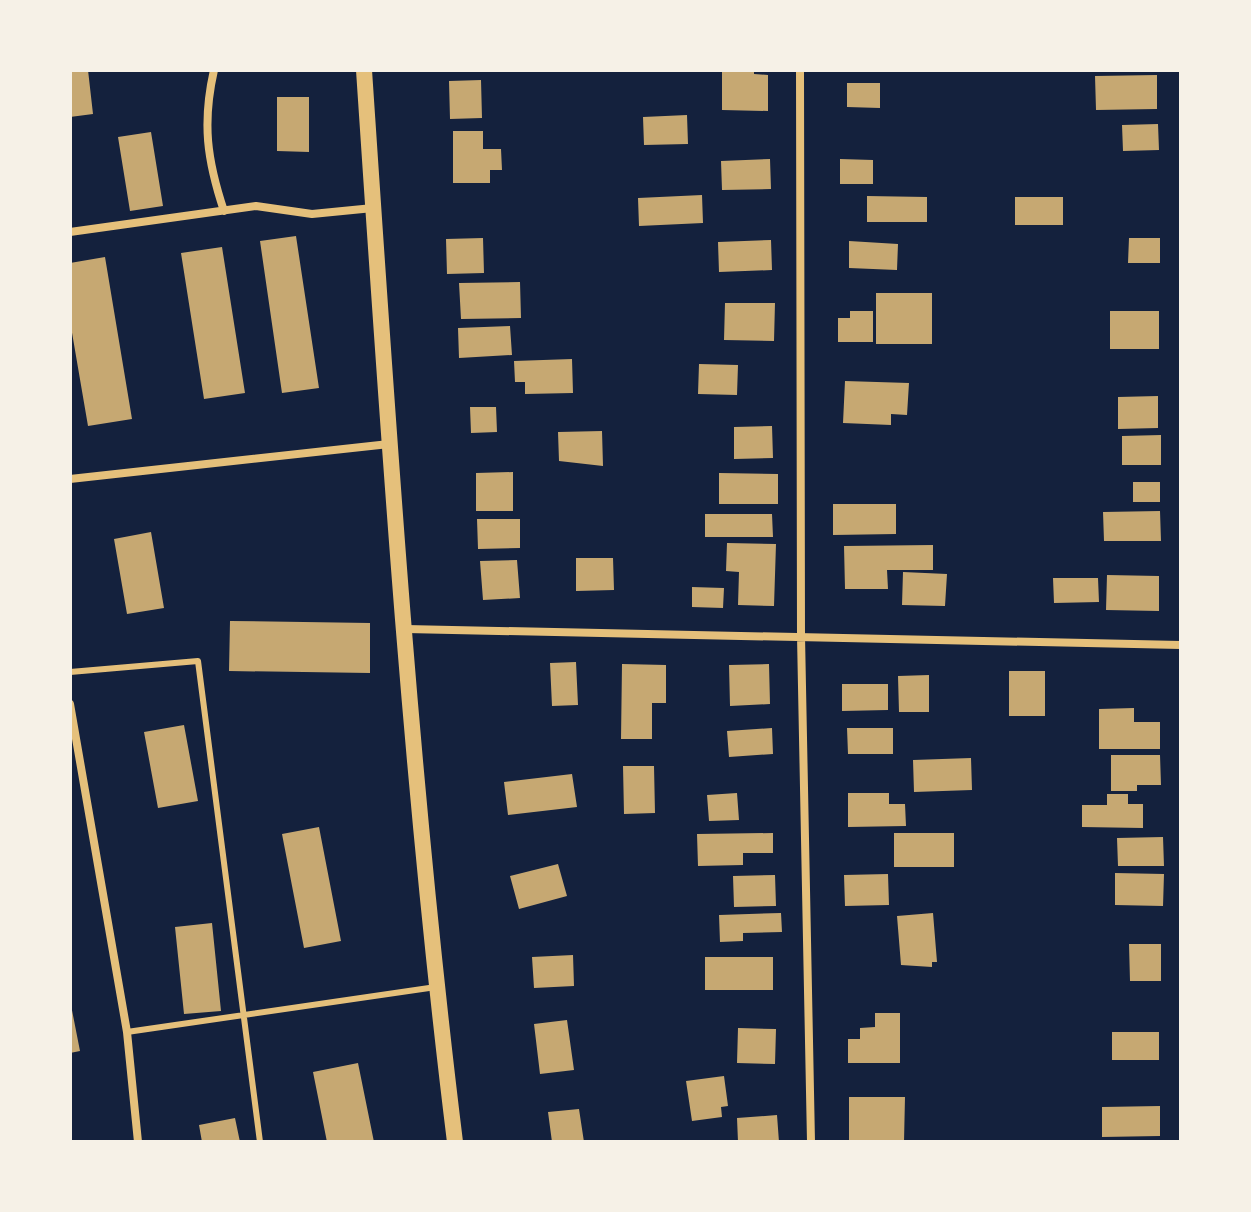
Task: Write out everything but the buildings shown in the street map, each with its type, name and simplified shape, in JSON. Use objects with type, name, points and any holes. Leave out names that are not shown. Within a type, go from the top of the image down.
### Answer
[{"type":"main road","points":[[364,70],[389,444],[436,987],[455,1142]]},
{"type":"street","points":[[214,70],[205,109],[210,167],[224,211]]},
{"type":"street","points":[[800,70],[801,636],[811,1142]]},
{"type":"street","points":[[70,232],[256,206],[312,214],[373,208]]},
{"type":"street","points":[[70,479],[389,444]]},
{"type":"street","points":[[406,629],[1181,645]]},
{"type":"street","points":[[70,704],[127,1032],[138,1142]]},
{"type":"lane","points":[[70,672],[198,661],[260,1142]]},
{"type":"lane","points":[[127,1032],[436,987]]}]
